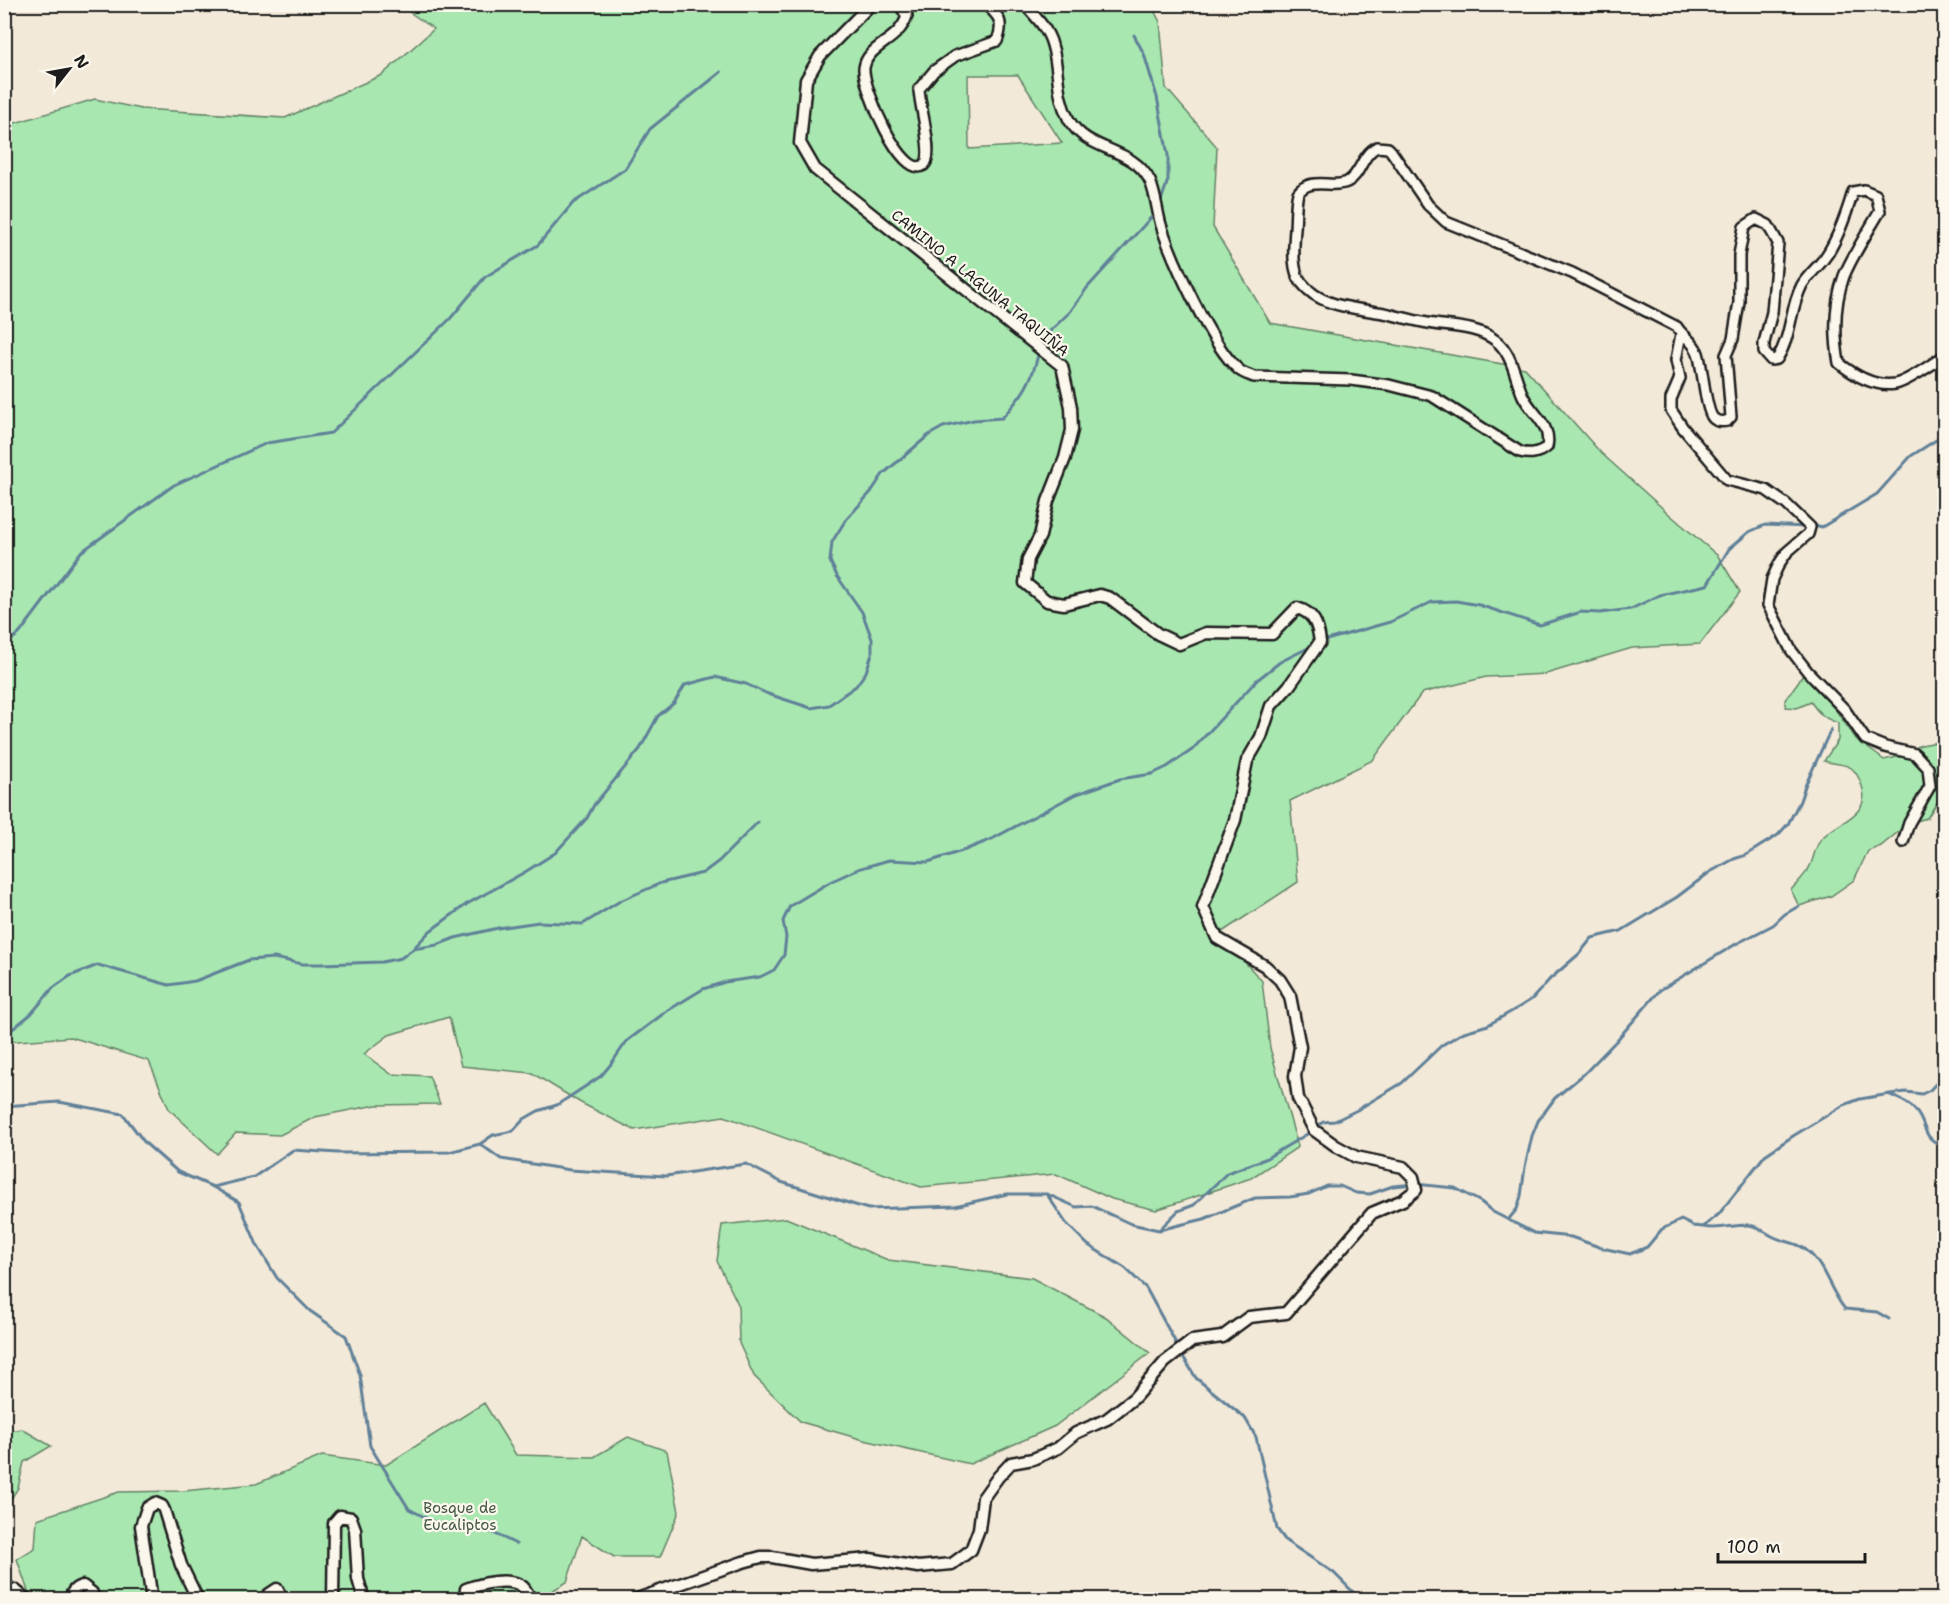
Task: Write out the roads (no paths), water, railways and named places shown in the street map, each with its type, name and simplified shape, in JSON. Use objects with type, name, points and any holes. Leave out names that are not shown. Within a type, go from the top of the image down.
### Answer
[{"type":"street","name":"CAMINO A LAGUNA TAQUIÑA","points":[[634,1599],[761,1557],[783,1558],[811,1564],[870,1559],[918,1567],[952,1564],[971,1550],[979,1529],[983,1498],[998,1476],[1011,1463],[1034,1459],[1058,1448],[1076,1433],[1107,1419],[1134,1398],[1165,1362],[1192,1341],[1222,1337],[1249,1317],[1286,1314],[1372,1213],[1403,1200],[1416,1190],[1413,1177],[1403,1167],[1356,1157],[1314,1130],[1298,1098],[1295,1076],[1300,1047],[1290,996],[1280,980],[1265,966],[1217,938],[1203,907],[1235,820],[1247,761],[1261,737],[1271,706],[1289,686],[1320,642],[1318,626],[1309,612],[1297,608],[1272,634],[1206,633],[1179,644],[1158,634],[1110,598],[1100,595],[1064,604],[1047,601],[1025,583],[1028,559],[1040,536],[1048,501],[1065,458],[1072,430],[1071,407],[1062,366],[815,169],[800,143],[806,80],[820,56],[871,4]]},
{"type":"street","points":[[899,4],[907,16],[904,25],[892,38],[873,51],[864,68],[865,83],[891,142],[906,162],[918,168],[929,159],[919,89],[934,72],[956,56],[997,41],[1002,29],[1000,21],[995,12],[985,4]]},
{"type":"street","points":[[1024,4],[1040,23],[1052,43],[1060,98],[1070,121],[1085,139],[1128,158],[1139,166],[1150,181],[1161,223],[1177,264],[1209,329],[1239,371],[1254,377],[1351,380],[1389,385],[1432,396],[1520,452],[1530,454],[1548,447],[1547,428],[1527,403],[1504,347],[1496,340],[1488,335],[1460,327],[1351,309],[1314,294],[1300,281],[1296,272],[1295,255],[1295,209],[1298,193],[1307,186],[1319,183],[1349,181],[1354,177],[1364,156],[1377,147],[1388,148],[1391,151],[1428,205],[1446,222],[1572,273],[1677,327],[1681,334],[1689,338],[1698,353],[1705,382],[1707,405],[1713,418],[1721,422],[1731,417],[1726,355],[1733,339],[1739,302],[1739,255],[1744,227],[1756,219],[1768,225],[1778,243],[1772,312],[1764,343],[1764,352],[1771,360],[1777,360],[1787,342],[1791,318],[1802,286],[1810,273],[1824,259],[1832,245],[1853,192],[1864,190],[1876,195],[1880,211],[1844,277],[1835,318],[1835,341],[1839,363],[1852,373],[1871,381],[1896,384],[1944,356]]},
{"type":"street","points":[[1681,334],[1676,360],[1680,378],[1671,399],[1671,410],[1683,428],[1727,480],[1766,490],[1786,504],[1810,527],[1809,534],[1787,552],[1772,579],[1768,605],[1781,632],[1808,672],[1845,710],[1865,739],[1885,747],[1915,754],[1928,768],[1930,786],[1910,823],[1903,842]]},
{"type":"street","points":[[152,1599],[141,1526],[147,1508],[155,1503],[164,1509],[181,1564],[198,1599]]},
{"type":"street","points":[[333,1599],[334,1523],[340,1516],[346,1516],[351,1518],[356,1528],[358,1579],[364,1599]]},
{"type":"street","points":[[465,1599],[466,1589],[486,1582],[511,1582],[522,1587],[531,1599]]},
{"type":"street","points":[[69,1599],[74,1590],[83,1586],[92,1593],[94,1599]]},
{"type":"street","points":[[4,1595],[15,1590],[27,1599]]},
{"type":"street","points":[[267,1599],[268,1595],[277,1590],[283,1599]]},
{"type":"waterway","points":[[1134,35],[1144,54],[1157,97],[1168,155],[1168,180],[1160,204]]},
{"type":"waterway","points":[[4,645],[19,634],[81,552],[174,485],[267,443],[331,433],[450,319],[485,277],[538,245],[573,203],[625,169],[650,129],[721,72]]},
{"type":"waterway","points":[[1041,345],[1051,330],[1070,312],[1087,288],[1156,212]]},
{"type":"waterway","points":[[4,1036],[31,1014],[53,988],[70,976],[98,965],[169,985],[195,981],[249,960],[274,958],[302,964],[321,964],[382,962],[401,958],[430,931],[467,904],[555,853],[587,818],[594,805],[640,749],[658,716],[674,703],[685,685],[715,677],[746,684],[811,708],[829,705],[856,686],[866,672],[872,654],[872,639],[862,612],[837,576],[830,561],[832,542],[845,521],[871,492],[883,474],[929,435],[943,427],[974,420],[1002,418],[1026,388],[1039,351]]},
{"type":"waterway","points":[[1811,527],[1815,525],[1822,527],[1877,494],[1911,456],[1944,435]]},
{"type":"waterway","points":[[1323,641],[1390,622],[1432,602],[1456,601],[1479,605],[1540,625],[1581,612],[1600,613],[1631,609],[1660,595],[1707,585],[1729,549],[1749,532],[1765,525],[1805,527]]},
{"type":"waterway","points":[[480,1144],[493,1135],[513,1131],[524,1119],[538,1111],[557,1105],[601,1076],[627,1041],[667,1011],[703,989],[725,982],[760,977],[774,970],[784,955],[786,937],[783,921],[790,906],[830,882],[858,869],[889,860],[928,862],[965,850],[992,839],[1074,795],[1120,779],[1152,774],[1167,767],[1192,750],[1257,680],[1280,662],[1314,645]]},
{"type":"waterway","points":[[1159,1230],[1178,1211],[1194,1205],[1227,1173],[1265,1159],[1314,1130],[1323,1122],[1335,1121],[1357,1110],[1402,1083],[1442,1045],[1464,1032],[1488,1025],[1532,999],[1550,979],[1579,954],[1592,938],[1621,931],[1677,897],[1710,872],[1746,855],[1778,835],[1788,824],[1800,801],[1831,729]]},
{"type":"waterway","points":[[413,949],[437,945],[455,938],[498,928],[539,922],[583,924],[620,901],[661,883],[703,873],[719,861],[758,822]]},
{"type":"waterway","points":[[1508,1220],[1517,1209],[1521,1196],[1532,1136],[1538,1121],[1555,1098],[1585,1073],[1660,990],[1736,944],[1773,925],[1785,914],[1799,906]]},
{"type":"waterway","points":[[4,1106],[59,1102],[123,1114],[145,1143],[178,1172],[213,1187],[254,1177],[293,1150],[338,1153],[449,1152],[480,1144],[501,1159],[570,1170],[666,1176],[746,1164],[781,1182],[868,1209],[955,1206],[1007,1194],[1047,1194],[1076,1207],[1092,1206],[1131,1224],[1159,1230],[1204,1219],[1255,1198],[1309,1194],[1327,1186],[1340,1186],[1356,1193],[1370,1194],[1393,1186],[1415,1184],[1455,1188],[1481,1202],[1493,1212],[1534,1233],[1571,1237],[1602,1248],[1630,1254],[1647,1247],[1662,1229],[1681,1220],[1693,1226],[1703,1227],[1719,1214],[1765,1155],[1844,1105],[1860,1099],[1890,1094],[1906,1092],[1922,1094],[1930,1090],[1944,1075]]},
{"type":"waterway","points":[[1890,1095],[1913,1107],[1928,1135],[1932,1140],[1944,1146]]},
{"type":"waterway","points":[[213,1187],[239,1202],[257,1245],[277,1278],[310,1311],[346,1336],[360,1375],[370,1446],[409,1509],[444,1527],[466,1531],[483,1528],[516,1544]]},
{"type":"waterway","points":[[1048,1196],[1066,1223],[1088,1245],[1125,1268],[1146,1288],[1178,1347]]},
{"type":"waterway","points":[[1703,1227],[1752,1226],[1800,1246],[1815,1259],[1845,1309],[1877,1312],[1889,1319]]},
{"type":"waterway","points":[[1181,1353],[1196,1378],[1245,1418],[1256,1437],[1277,1529],[1286,1541],[1334,1573],[1361,1600]]},
{"type":"park label","name":"Bosque de Eucaliptos","points":[[460,1516]]}]
